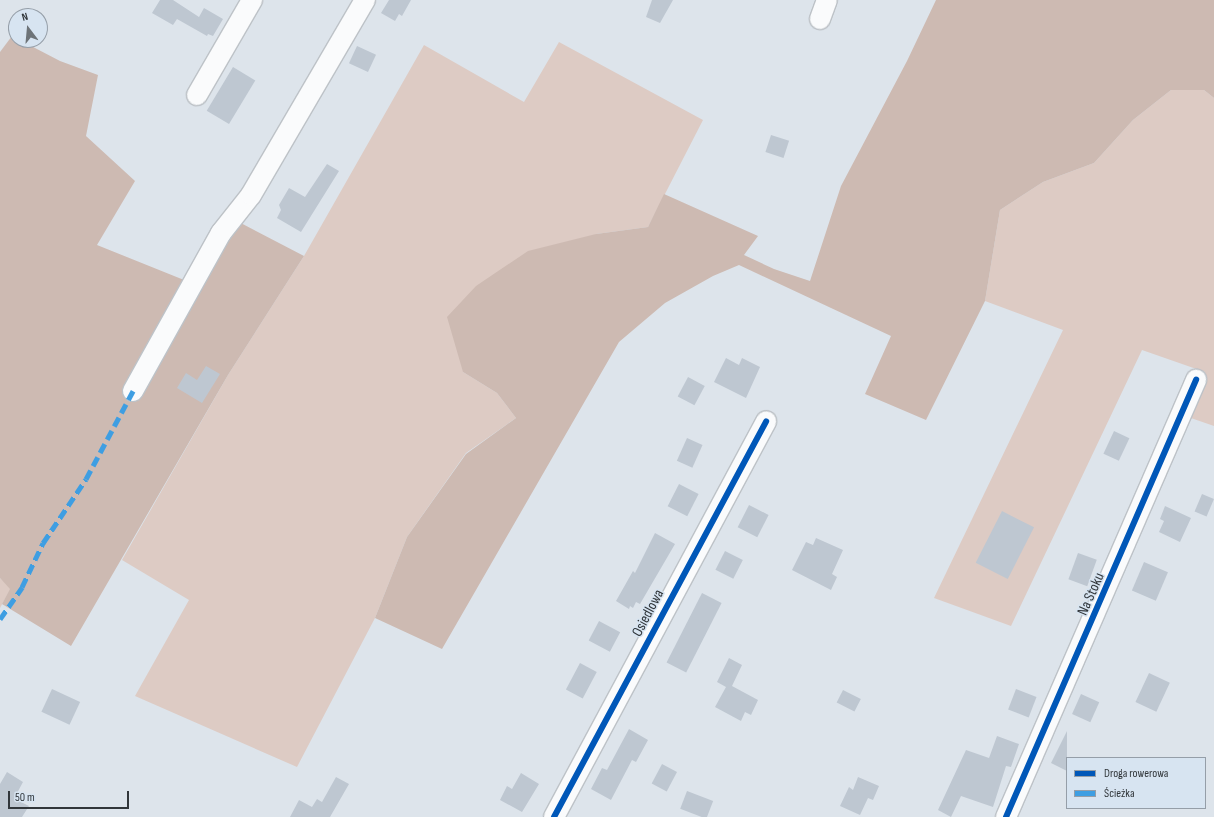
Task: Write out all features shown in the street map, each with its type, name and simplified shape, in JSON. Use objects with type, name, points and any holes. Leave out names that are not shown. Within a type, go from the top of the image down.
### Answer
[{"type":"street","points":[[197,95],[252,0]]},
{"type":"street","points":[[133,391],[221,232],[252,195],[365,0]]},
{"type":"street","points":[[820,19],[827,0]]},
{"type":"street","name":"Na Stoku","points":[[1006,817],[1196,380]]},
{"type":"street","name":"Osiedlowa","points":[[554,817],[766,421]]},
{"type":"shaded area","points":[[936,0],[1214,0],[1214,98],[1204,90],[1171,90],[1133,120],[1094,163],[1043,182],[1000,210],[985,301],[926,420],[865,394],[891,336],[739,265],[713,276],[665,303],[619,342],[442,649],[375,618],[407,537],[466,454],[516,418],[497,393],[463,372],[447,317],[476,286],[528,251],[596,234],[648,227],[664,194],[758,236],[744,255],[774,269],[810,281],[841,186],[907,61]]},
{"type":"shaded area","points":[[8,41],[8,48],[35,48],[60,61],[98,75],[86,136],[135,181],[97,245],[194,284],[235,220],[304,256],[228,375],[71,646],[2,604],[10,589],[0,578],[0,52]]},
{"type":"shaded area","points":[[559,42],[703,120],[648,227],[596,234],[463,372],[497,393],[516,418],[466,453],[407,537],[375,618],[297,767],[135,696],[189,600],[122,560],[228,375],[304,256],[424,45],[524,102]]},
{"type":"shaded area","points":[[1171,90],[1204,90],[1214,98],[1214,426],[1188,417],[1205,372],[1142,350],[1011,626],[934,598],[1063,330],[985,301],[1000,210],[1043,182],[1094,163],[1133,120]]},
{"type":"shaded area","points":[[0,578],[11,588],[0,608]]},
{"type":"building","points":[[160,0],[173,0],[199,17],[204,8],[223,19],[213,36],[208,34],[207,36],[177,19],[173,25],[152,13]]},
{"type":"building","points":[[389,0],[411,0],[402,16],[399,14],[395,21],[381,13]]},
{"type":"building","points":[[652,0],[673,0],[660,23],[646,17]]},
{"type":"building","points":[[357,46],[376,55],[368,72],[349,63]]},
{"type":"building","points":[[233,67],[255,80],[229,124],[207,111]]},
{"type":"building","points":[[771,135],[789,141],[784,158],[765,152]]},
{"type":"building","points":[[327,164],[339,171],[301,232],[277,218],[281,210],[279,205],[289,188],[305,197]]},
{"type":"building","points":[[726,358],[739,365],[742,358],[760,367],[746,398],[714,382]]},
{"type":"building","points":[[206,366],[220,374],[202,403],[177,388],[186,373],[197,380]]},
{"type":"building","points":[[688,377],[705,386],[694,405],[678,396]]},
{"type":"building","points":[[1114,431],[1129,438],[1119,461],[1103,454]]},
{"type":"building","points":[[687,438],[703,445],[692,468],[677,461]]},
{"type":"building","points":[[679,484],[699,494],[687,516],[668,506]]},
{"type":"building","points":[[1202,494],[1214,499],[1207,517],[1195,511]]},
{"type":"building","points":[[749,505],[769,515],[757,537],[738,527]]},
{"type":"building","points":[[1165,506],[1191,518],[1180,542],[1159,532],[1164,521],[1160,519]]},
{"type":"building","points":[[1002,511],[1034,527],[1008,579],[976,563]]},
{"type":"building","points":[[655,533],[675,544],[640,604],[636,602],[633,608],[630,606],[629,609],[616,601],[633,571],[635,573]]},
{"type":"building","points":[[816,538],[843,550],[832,574],[837,577],[831,590],[792,570],[806,542],[813,545]]},
{"type":"building","points":[[725,551],[743,560],[733,579],[715,570]]},
{"type":"building","points":[[1078,553],[1097,560],[1087,586],[1068,579]]},
{"type":"building","points":[[1144,562],[1168,572],[1156,601],[1132,591]]},
{"type":"building","points":[[702,593],[722,603],[686,672],[667,662]]},
{"type":"building","points":[[599,621],[620,632],[610,652],[589,640]]},
{"type":"building","points":[[729,658],[742,665],[732,686],[758,700],[751,715],[745,712],[741,721],[715,707],[726,687],[717,682]]},
{"type":"building","points":[[580,663],[597,672],[583,698],[566,689]]},
{"type":"building","points":[[1149,673],[1170,683],[1156,712],[1135,702]]},
{"type":"building","points":[[52,689],[80,702],[70,725],[41,712]]},
{"type":"building","points":[[1016,689],[1037,697],[1029,717],[1008,710]]},
{"type":"building","points":[[843,690],[861,699],[854,712],[837,702]]},
{"type":"building","points":[[1081,694],[1099,702],[1090,722],[1072,714]]},
{"type":"building","points":[[629,729],[648,740],[636,762],[632,760],[611,800],[591,789],[602,768],[607,770]]},
{"type":"building","points":[[1067,731],[1066,770],[1051,763]]},
{"type":"building","points":[[997,736],[1019,744],[1011,767],[1006,766],[993,807],[961,796],[951,817],[938,810],[966,750],[989,758]]},
{"type":"building","points":[[662,764],[677,772],[667,791],[652,783]]},
{"type":"building","points":[[7,772],[23,782],[16,795],[21,798],[19,801],[29,806],[22,817],[0,817],[0,784]]},
{"type":"building","points":[[521,773],[539,784],[522,812],[500,800],[507,786],[512,789]]},
{"type":"building","points":[[336,777],[349,784],[330,817],[290,817],[299,800],[312,807],[317,799],[322,802]]},
{"type":"building","points":[[858,777],[879,786],[873,800],[868,798],[860,815],[840,806],[849,787],[853,790]]},
{"type":"building","points":[[687,791],[713,801],[707,817],[702,817],[680,809]]},
{"type":"marked path","points":[[0,619],[22,587],[43,543],[86,479],[133,391]]},
{"type":"cycle path","points":[[1006,817],[1196,380]]},
{"type":"cycle path","points":[[554,817],[766,421]]}]
